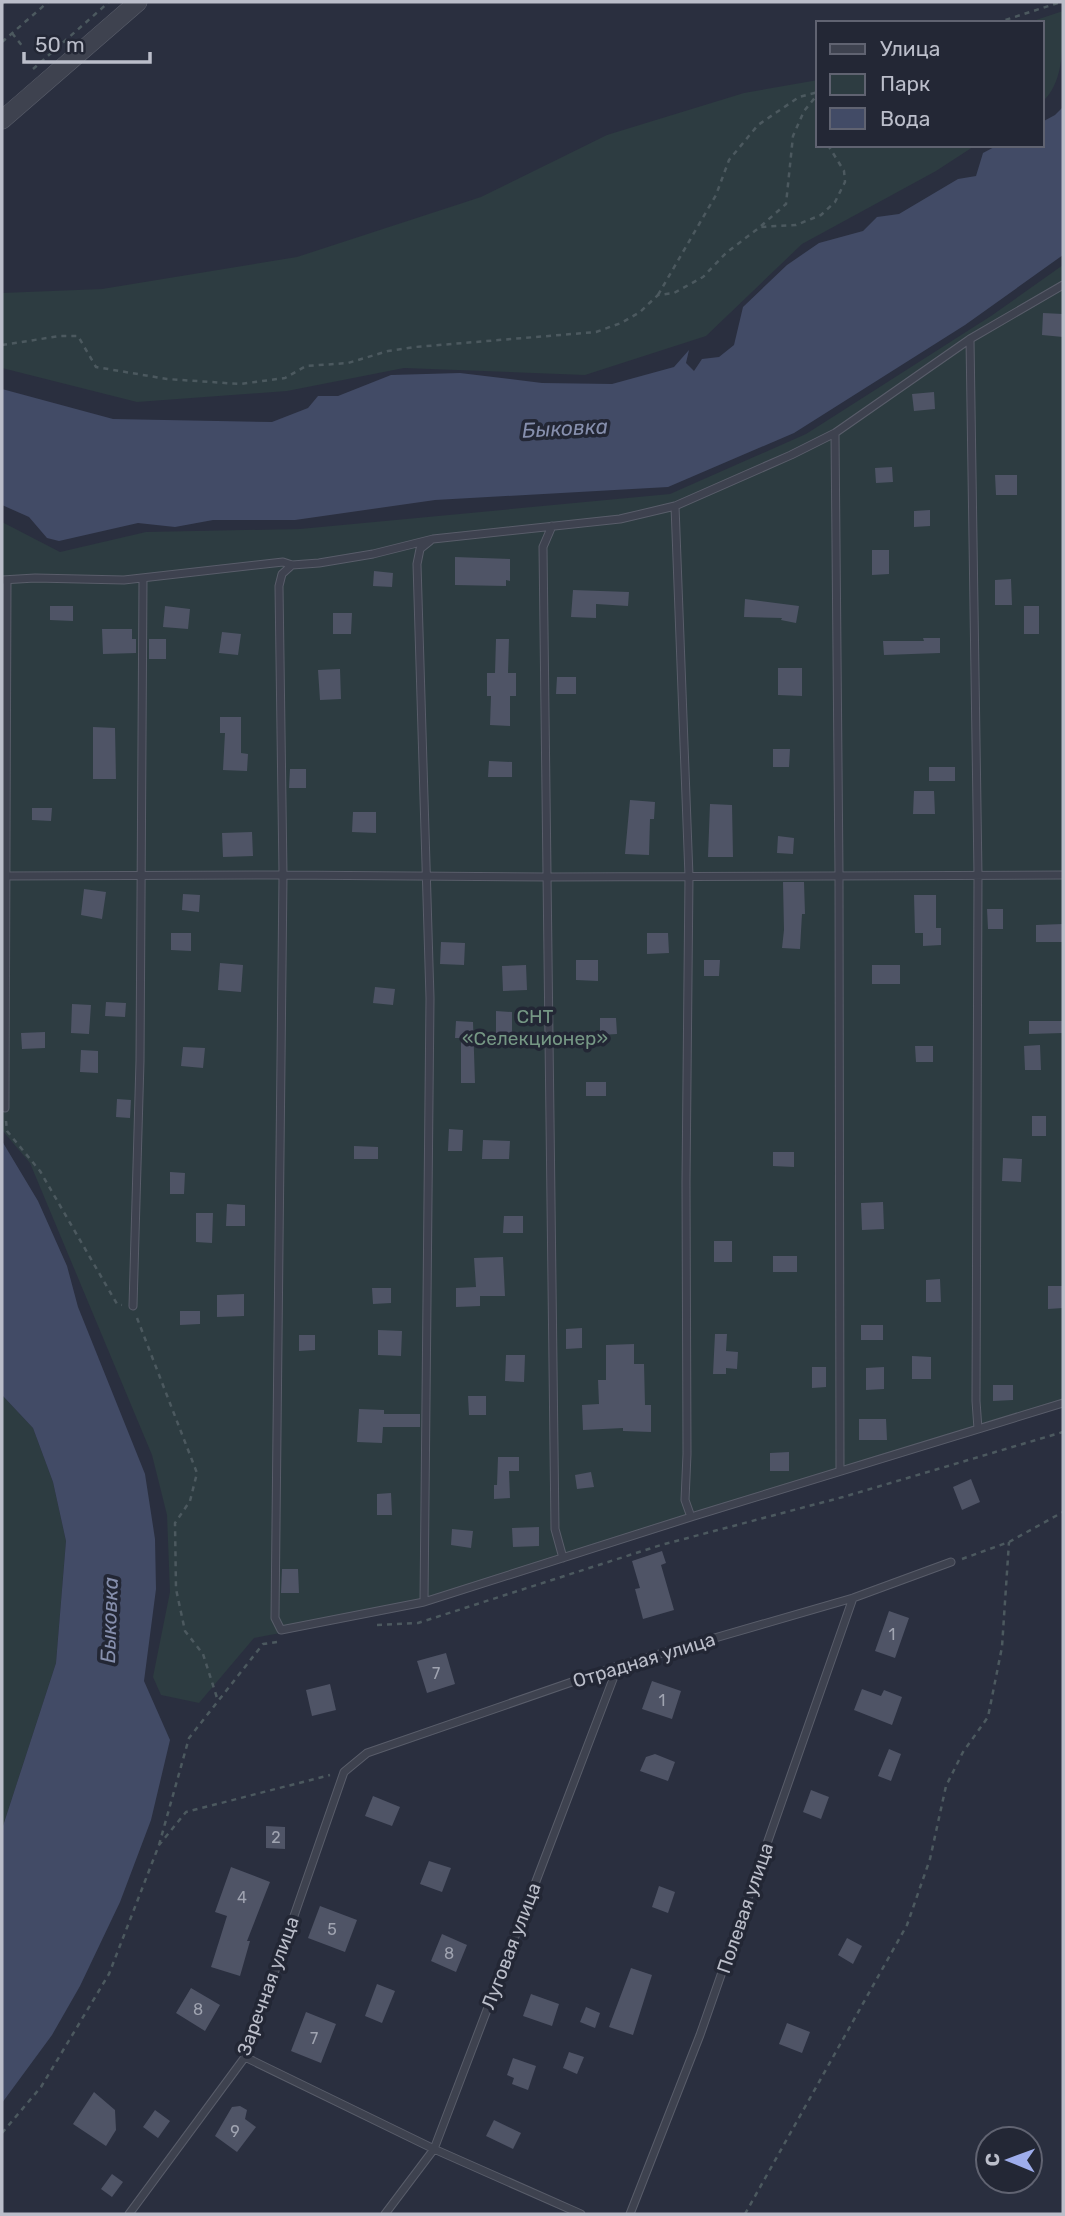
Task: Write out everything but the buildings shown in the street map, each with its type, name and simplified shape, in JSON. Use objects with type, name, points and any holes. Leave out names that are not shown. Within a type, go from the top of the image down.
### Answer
[{"type":"street","points":[[2,120],[138,2]]},
{"type":"lane","points":[[5,1108],[4,580],[143,579],[283,562],[292,565],[373,554],[433,539],[620,519],[675,506],[792,455],[835,433],[970,339],[1063,285]]},
{"type":"lane","points":[[970,339],[978,875],[975,1401],[978,1429]]},
{"type":"lane","points":[[835,433],[840,1471]]},
{"type":"lane","points":[[675,506],[689,876],[685,1500],[691,1517]]},
{"type":"lane","points":[[552,526],[543,547],[555,1529],[563,1558]]},
{"type":"lane","points":[[425,1602],[430,998],[417,564],[420,549],[433,539]]},
{"type":"lane","points":[[292,565],[282,574],[279,586],[283,875],[275,1618],[281,1630],[425,1602],[1063,1403]]},
{"type":"lane","points":[[133,1306],[140,1061],[143,579]]},
{"type":"lane","points":[[4,876],[1063,874]]},
{"type":"lane","name":"Отрадная улица","points":[[344,1772],[367,1753],[618,1666],[853,1598],[951,1562]]},
{"type":"lane","name":"Полевая улица","points":[[630,2214],[701,2035],[853,1598]]},
{"type":"lane","name":"Луговая улица","points":[[385,2214],[434,2149],[618,1666]]},
{"type":"lane","name":"Заречная улица","points":[[128,2214],[245,2057],[344,1772]]},
{"type":"lane","points":[[245,2057],[434,2149],[581,2214]]},
{"type":"path","points":[[2,42],[48,2]]},
{"type":"path","points":[[31,70],[109,2]]},
{"type":"path","points":[[1002,21],[1061,2]]},
{"type":"path","points":[[12,33],[23,47]]},
{"type":"path","points":[[2,345],[60,336],[78,336],[96,367],[167,379],[240,383],[285,378],[306,366],[348,363],[388,351],[415,347],[596,332],[631,317],[659,295],[716,195],[729,160],[758,125],[799,97],[816,93]]},
{"type":"path","points":[[659,295],[674,293],[703,277],[726,253],[786,204],[793,136],[804,111],[816,96]]},
{"type":"path","points":[[760,227],[796,225],[821,215],[835,202],[845,183],[844,171],[829,147]]},
{"type":"path","points":[[5,1108],[7,1130],[40,1171],[117,1304],[133,1306],[197,1473],[190,1501],[175,1523],[176,1589],[185,1631],[203,1654],[218,1701]]},
{"type":"path","points":[[369,1625],[418,1623],[641,1551],[843,1497],[1063,1432]]},
{"type":"path","points":[[951,1562],[1009,1542],[1063,1512]]},
{"type":"path","points":[[745,2214],[907,1925],[930,1859],[946,1786],[963,1752],[988,1717],[1002,1647],[1009,1542]]},
{"type":"path","points":[[2,2133],[41,2087],[109,1974],[159,1845],[189,1738],[262,1644],[283,1641]]},
{"type":"path","points":[[159,1845],[186,1812],[344,1772]]},
{"type":"green space","points":[[1063,11],[1059,73],[1050,94],[1044,100],[1044,21],[1033,21]]},
{"type":"green space","points":[[816,80],[816,147],[973,147],[936,171],[802,244],[706,336],[585,375],[404,368],[287,391],[137,402],[2,368],[2,293],[102,289],[297,257],[481,197],[607,135],[744,93]]},
{"type":"green space","name":"СНТ «Селекционер»","points":[[1063,265],[1063,1406],[970,1432],[417,1607],[254,1638],[199,1703],[161,1695],[153,1677],[170,1592],[167,1515],[152,1455],[30,1163],[2,1130],[2,522],[60,552],[146,532],[300,529],[670,494],[806,434],[991,316]]},
{"type":"green space","points":[[2,1395],[33,1428],[53,1482],[66,1541],[56,1663],[2,1829]]},
{"type":"water","name":"Быковка","points":[[1063,107],[1063,255],[965,325],[794,433],[668,487],[435,500],[295,520],[213,520],[175,527],[138,523],[59,541],[47,538],[29,517],[2,505],[2,389],[113,419],[272,422],[308,408],[318,396],[338,396],[391,375],[460,373],[542,383],[612,384],[674,367],[689,350],[686,363],[694,371],[702,359],[719,357],[734,345],[743,307],[787,265],[819,243],[863,231],[877,217],[899,214],[958,179],[976,176],[983,153],[994,147],[1044,147],[1044,121]]},
{"type":"water","name":"Быковка","points":[[2,1141],[38,1201],[67,1266],[78,1307],[145,1474],[155,1539],[156,1589],[144,1681],[170,1740],[151,1820],[120,1902],[80,1986],[52,2035],[2,2103],[2,1829],[56,1663],[66,1541],[53,1482],[33,1428],[2,1395]]}]
